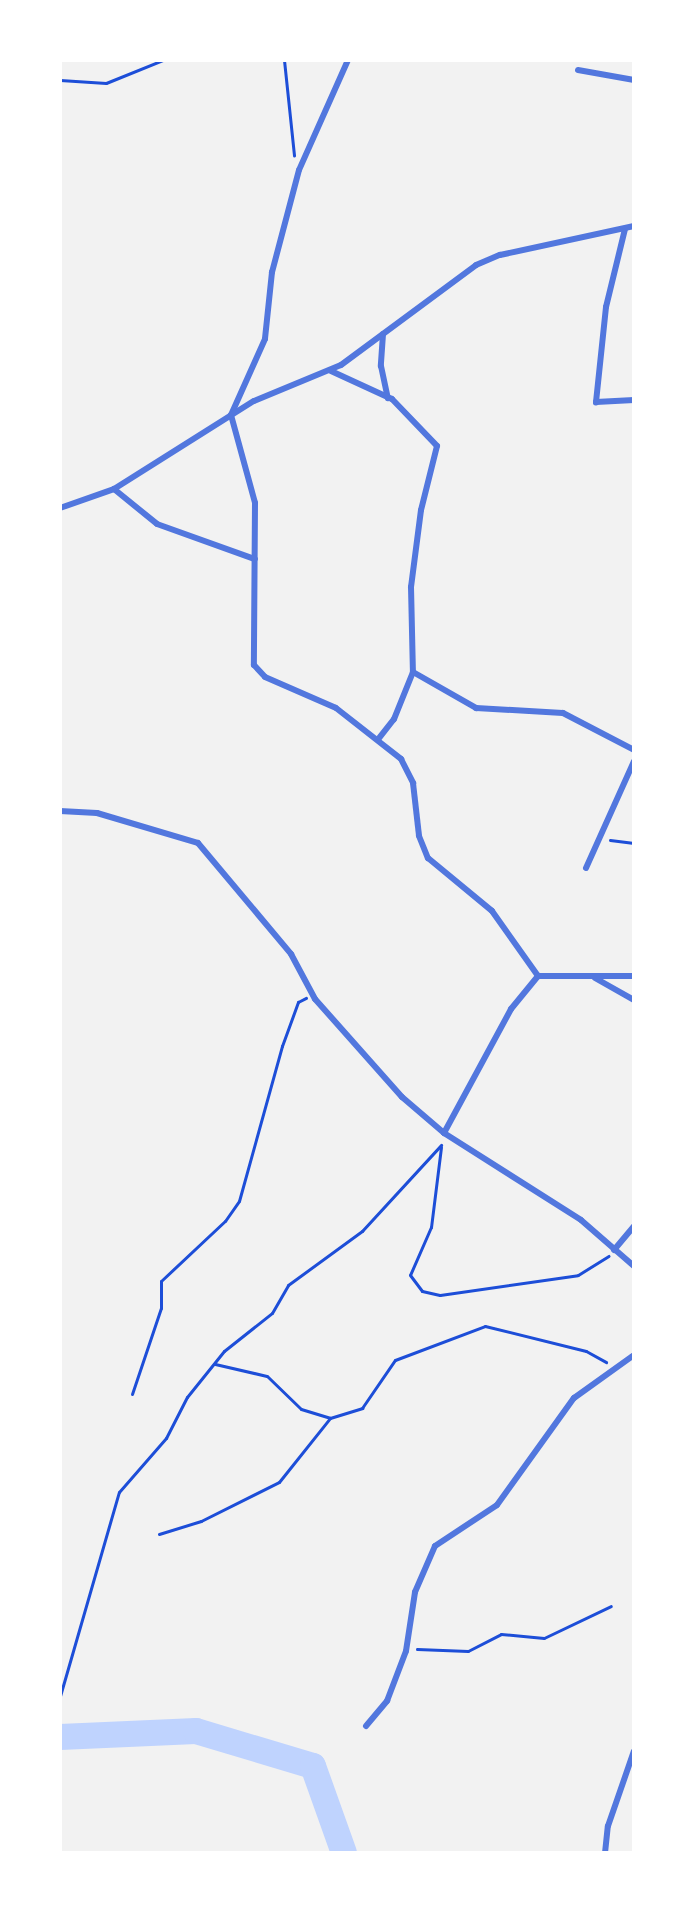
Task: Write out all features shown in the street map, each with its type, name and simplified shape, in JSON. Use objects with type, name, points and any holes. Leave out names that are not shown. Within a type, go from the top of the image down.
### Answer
[{"type":"street","points":[[348,60],[299,170],[272,272],[265,339],[231,415],[252,479],[254,665],[265,677],[336,708],[379,738],[409,770],[419,836],[428,858],[492,911],[538,976]]},
{"type":"street","points":[[578,70],[634,80]]},
{"type":"street","points":[[60,508],[114,489],[231,415],[331,371],[488,260],[634,226]]},
{"type":"street","points":[[625,229],[606,307],[596,402],[634,400]]},
{"type":"street","points":[[383,333],[381,366],[388,398]]},
{"type":"street","points":[[331,371],[388,398],[412,415],[437,446],[421,510],[411,587],[413,672],[394,719],[379,738]]},
{"type":"street","points":[[114,489],[157,524],[255,559]]},
{"type":"street","points":[[413,672],[476,708],[563,713],[634,750]]},
{"type":"street","points":[[586,868],[634,761]]},
{"type":"street","points":[[60,811],[97,813],[198,843],[291,954],[315,999],[354,1038],[387,1082],[444,1133],[581,1220],[634,1266]]},
{"type":"street","points":[[538,976],[634,976]]},
{"type":"street","points":[[444,1133],[511,1009],[538,976]]},
{"type":"street","points":[[592,976],[634,1000]]},
{"type":"street","points":[[614,1250],[634,1226]]},
{"type":"street","points":[[366,1726],[387,1701],[406,1651],[415,1592],[435,1546],[497,1505],[556,1417],[611,1367],[634,1355]]},
{"type":"street","points":[[605,1853],[608,1826],[634,1751]]},
{"type":"path","points":[[60,80],[106,83],[163,60]]},
{"type":"path","points":[[284,60],[289,133],[299,170]]},
{"type":"path","points":[[599,838],[634,843]]},
{"type":"path","points":[[132,1394],[161,1308],[161,1281],[219,1228],[239,1201],[259,1120],[271,1096],[298,1002],[315,999]]},
{"type":"path","points":[[444,1133],[431,1227],[410,1275],[422,1291],[440,1295],[578,1275],[614,1250]]},
{"type":"path","points":[[60,1696],[119,1492],[171,1431],[187,1397],[214,1364],[272,1313],[288,1285],[362,1231],[441,1145]]},
{"type":"path","points":[[159,1534],[201,1521],[279,1482],[330,1418],[362,1408],[395,1360],[485,1326],[586,1351],[611,1367]]},
{"type":"path","points":[[214,1364],[267,1376],[301,1409],[330,1418]]},
{"type":"path","points":[[406,1651],[468,1651],[501,1634],[544,1638],[611,1606]]},
{"type":"waterway","points":[[60,1737],[196,1731],[313,1766],[344,1853]]}]
